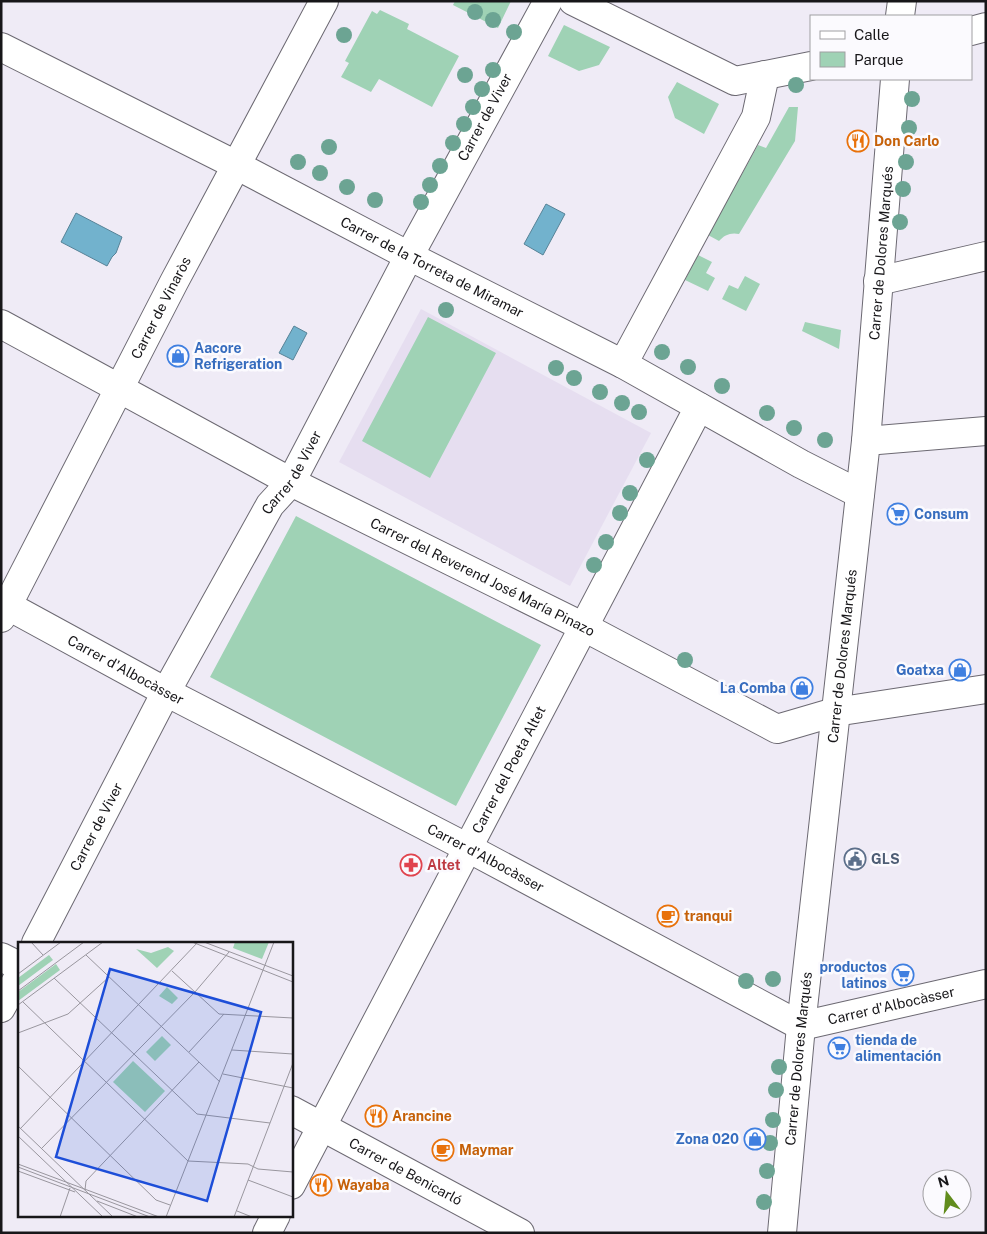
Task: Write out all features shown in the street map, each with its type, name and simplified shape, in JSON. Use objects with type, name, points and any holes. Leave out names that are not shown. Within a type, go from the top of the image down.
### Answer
[{"type":"street","name":"Carrer de Vinaròs","points":[[4,608],[324,1]]},
{"type":"street","name":"Carrer de Viver","points":[[37,942],[166,692],[270,505],[291,482],[409,256],[548,1]]},
{"type":"street","points":[[573,1],[735,81],[810,66]]},
{"type":"street","points":[[900,15],[902,1]]},
{"type":"street","points":[[972,30],[986,27]]},
{"type":"street","name":"Carrer de la Torreta de Miramar","points":[[2,49],[236,165],[409,256],[623,364],[801,464],[860,494]]},
{"type":"street","points":[[623,364],[756,117],[766,75]]},
{"type":"street","name":"Carrer de Dolores Marqués","points":[[782,1233],[835,712],[866,441],[895,80]]},
{"type":"street","points":[[878,281],[986,256]]},
{"type":"street","name":"Carrer del Reverend José María Pinazo","points":[[1,324],[291,482],[584,627],[776,729],[835,712],[986,689]]},
{"type":"street","name":"Carrer del Poeta Altet","points":[[292,1183],[699,407]]},
{"type":"street","points":[[866,441],[986,431]]},
{"type":"street","name":"Carrer d'Albocàsser","points":[[4,608],[468,848],[802,1026],[986,984]]},
{"type":"street","points":[[1,957],[18,966]]},
{"type":"street","points":[[1,1008],[18,978]]},
{"type":"street","name":"Carrer de Benicarló","points":[[292,1111],[520,1233]]},
{"type":"street","points":[[267,1233],[276,1216]]},
{"type":"shaded area","points":[[421,309],[651,433],[570,586],[339,462]]},
{"type":"green space","points":[[455,1],[511,1],[498,28],[453,5]]},
{"type":"green space","points":[[380,10],[409,24],[407,29],[459,56],[432,107],[379,79],[371,92],[341,77],[349,63],[345,61],[372,11],[377,14]]},
{"type":"green space","points":[[564,25],[610,47],[599,65],[579,71],[548,56]]},
{"type":"green space","points":[[677,82],[719,104],[704,134],[675,118],[668,97]]},
{"type":"green space","points":[[789,107],[798,107],[795,141],[739,234],[728,234],[719,241],[708,235],[758,145],[766,148]]},
{"type":"green space","points":[[698,255],[712,262],[706,273],[715,278],[708,291],[685,280]]},
{"type":"green space","points":[[745,276],[760,284],[746,311],[722,299],[729,285],[738,289]]},
{"type":"green space","points":[[428,317],[496,353],[430,478],[362,441]]},
{"type":"green space","points":[[805,322],[841,330],[839,349],[802,331]]},
{"type":"green space","points":[[296,516],[541,645],[456,806],[210,677]]},
{"type":"water","points":[[546,204],[565,214],[543,255],[524,244]]},
{"type":"water","points":[[76,213],[122,237],[116,253],[107,266],[61,242]]},
{"type":"water","points":[[294,326],[307,333],[293,360],[279,353]]},
{"type":"place","name":"Don Carlo","points":[[858,141]]},
{"type":"place","name":"Aacore Refrigeration","points":[[178,356]]},
{"type":"place","name":"Consum","points":[[898,514]]},
{"type":"place","name":"Goatxa","points":[[960,670]]},
{"type":"place","name":"La Comba","points":[[802,688]]},
{"type":"place","name":"GLS","points":[[855,859]]},
{"type":"place","name":"Altet","points":[[411,865]]},
{"type":"place","name":"tranqui","points":[[668,916]]},
{"type":"place","name":"productos latinos","points":[[903,975]]},
{"type":"place","name":"tienda de alimentación","points":[[839,1048]]},
{"type":"place","name":"Arancine","points":[[376,1116]]},
{"type":"place","name":"Zona 020","points":[[755,1139]]},
{"type":"place","name":"Maymar","points":[[443,1150]]},
{"type":"place","name":"Wayaba","points":[[321,1185]]}]
